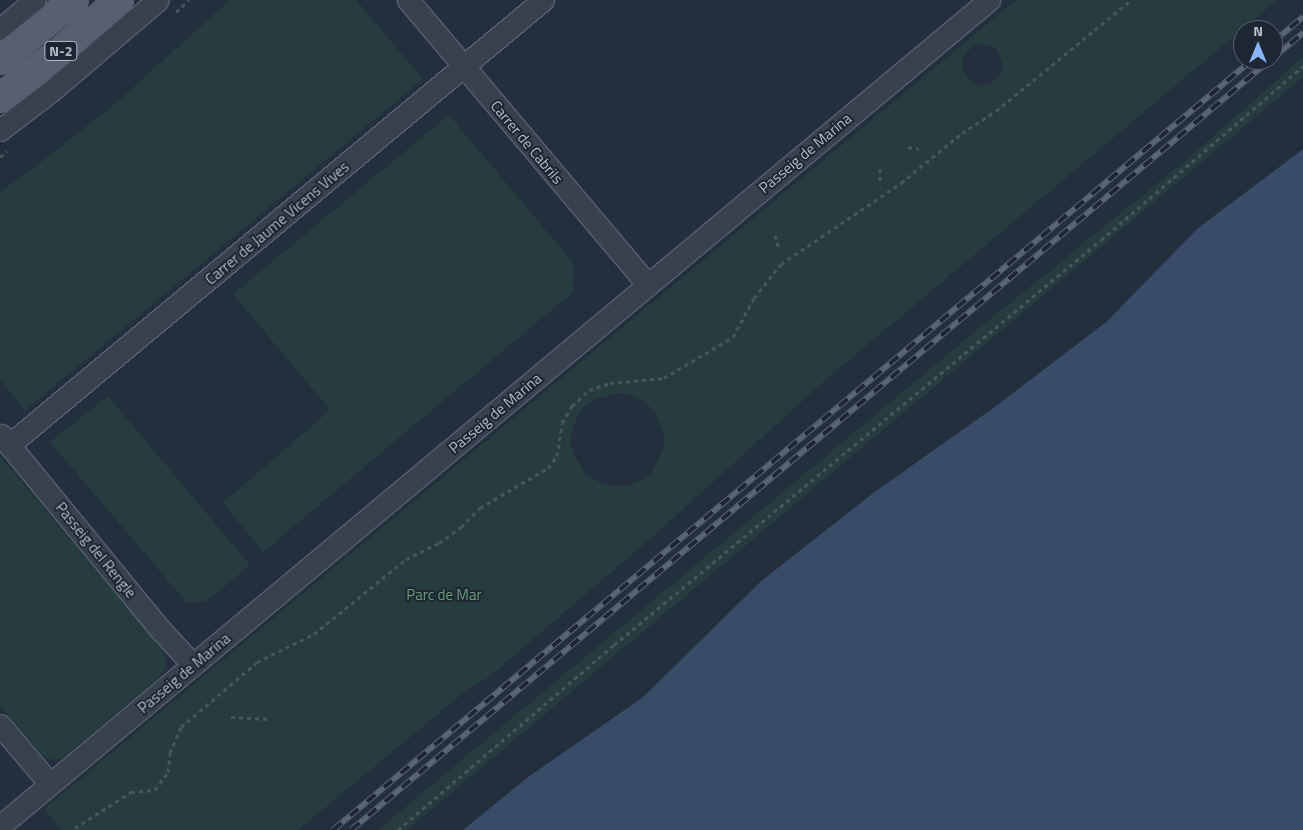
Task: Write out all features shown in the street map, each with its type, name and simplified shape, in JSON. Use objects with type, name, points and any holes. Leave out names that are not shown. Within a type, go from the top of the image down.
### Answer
[{"type":"main road","name":"N-2","points":[[0,60],[74,0]]},
{"type":"main road","name":"N-2","points":[[0,98],[65,48],[119,0]]},
{"type":"street","points":[[0,29],[36,0]]},
{"type":"street","points":[[0,130],[51,91],[158,0]]},
{"type":"street","name":"Carrer de Cabrils","points":[[408,0],[647,284]]},
{"type":"street","name":"Carrer de Jaume Vicens Vives","points":[[5,439],[544,0]]},
{"type":"street","name":"Passeig de Marina","points":[[0,826],[989,0]]},
{"type":"street","name":"Passeig del Rengle","points":[[5,439],[160,629],[193,665]]},
{"type":"street","points":[[0,725],[50,784]]},
{"type":"path","points":[[75,828],[131,792],[154,790],[168,772],[170,753],[181,727],[257,662],[314,634],[406,559],[439,543],[461,527],[480,508],[548,468],[557,456],[562,423],[572,406],[589,390],[610,383],[664,378],[733,336],[754,298],[781,264],[901,183],[962,133],[996,111],[1131,0]]},
{"type":"path","points":[[398,830],[614,645],[1101,240],[1303,66]]},
{"type":"path","points":[[908,147],[919,149]]},
{"type":"path","points":[[880,169],[880,180]]},
{"type":"path","points":[[775,235],[779,249]]},
{"type":"path","points":[[231,717],[269,719]]},
{"type":"green space","points":[[230,0],[356,0],[423,79],[25,410],[0,380],[0,192],[117,102]]},
{"type":"green space","name":"Parc de Mar","points":[[1016,0],[1277,0],[1253,20],[1233,20],[1233,37],[822,383],[649,540],[489,677],[468,689],[298,830],[61,830],[44,809]],"holes":[[[983,44],[995,48],[1003,65],[999,77],[989,84],[976,84],[966,76],[962,64],[966,52],[976,45]],[[621,393],[634,396],[646,403],[655,412],[665,437],[663,450],[651,473],[640,481],[627,486],[601,483],[587,475],[574,456],[571,443],[572,430],[577,417],[595,399]]]},
{"type":"green space","points":[[1303,57],[1303,77],[407,830],[378,830],[978,329],[1191,156]]},
{"type":"green space","points":[[449,115],[574,264],[573,292],[263,552],[223,503],[330,410],[233,294]]},
{"type":"green space","points":[[108,396],[250,565],[206,602],[187,603],[50,442]]},
{"type":"green space","points":[[0,456],[161,648],[166,661],[165,669],[159,678],[61,759],[53,760],[42,755],[0,706]]},
{"type":"water","points":[[1303,149],[1303,830],[463,830],[528,777],[643,697],[761,581],[873,493],[993,408],[1106,322],[1198,228]]},
{"type":"pier","points":[[1303,146],[1303,149],[1198,228],[1106,322],[993,408],[873,493],[761,581],[643,697],[528,777],[461,830],[526,775],[641,695],[760,579],[872,491],[991,406],[1104,320],[1197,226]]},
{"type":"railway","points":[[1283,34],[1303,17]]},
{"type":"railway","points":[[1283,50],[1303,33]]},
{"type":"railway","points":[[333,830],[1240,70]]},
{"type":"railway","points":[[351,830],[1258,70]]}]
